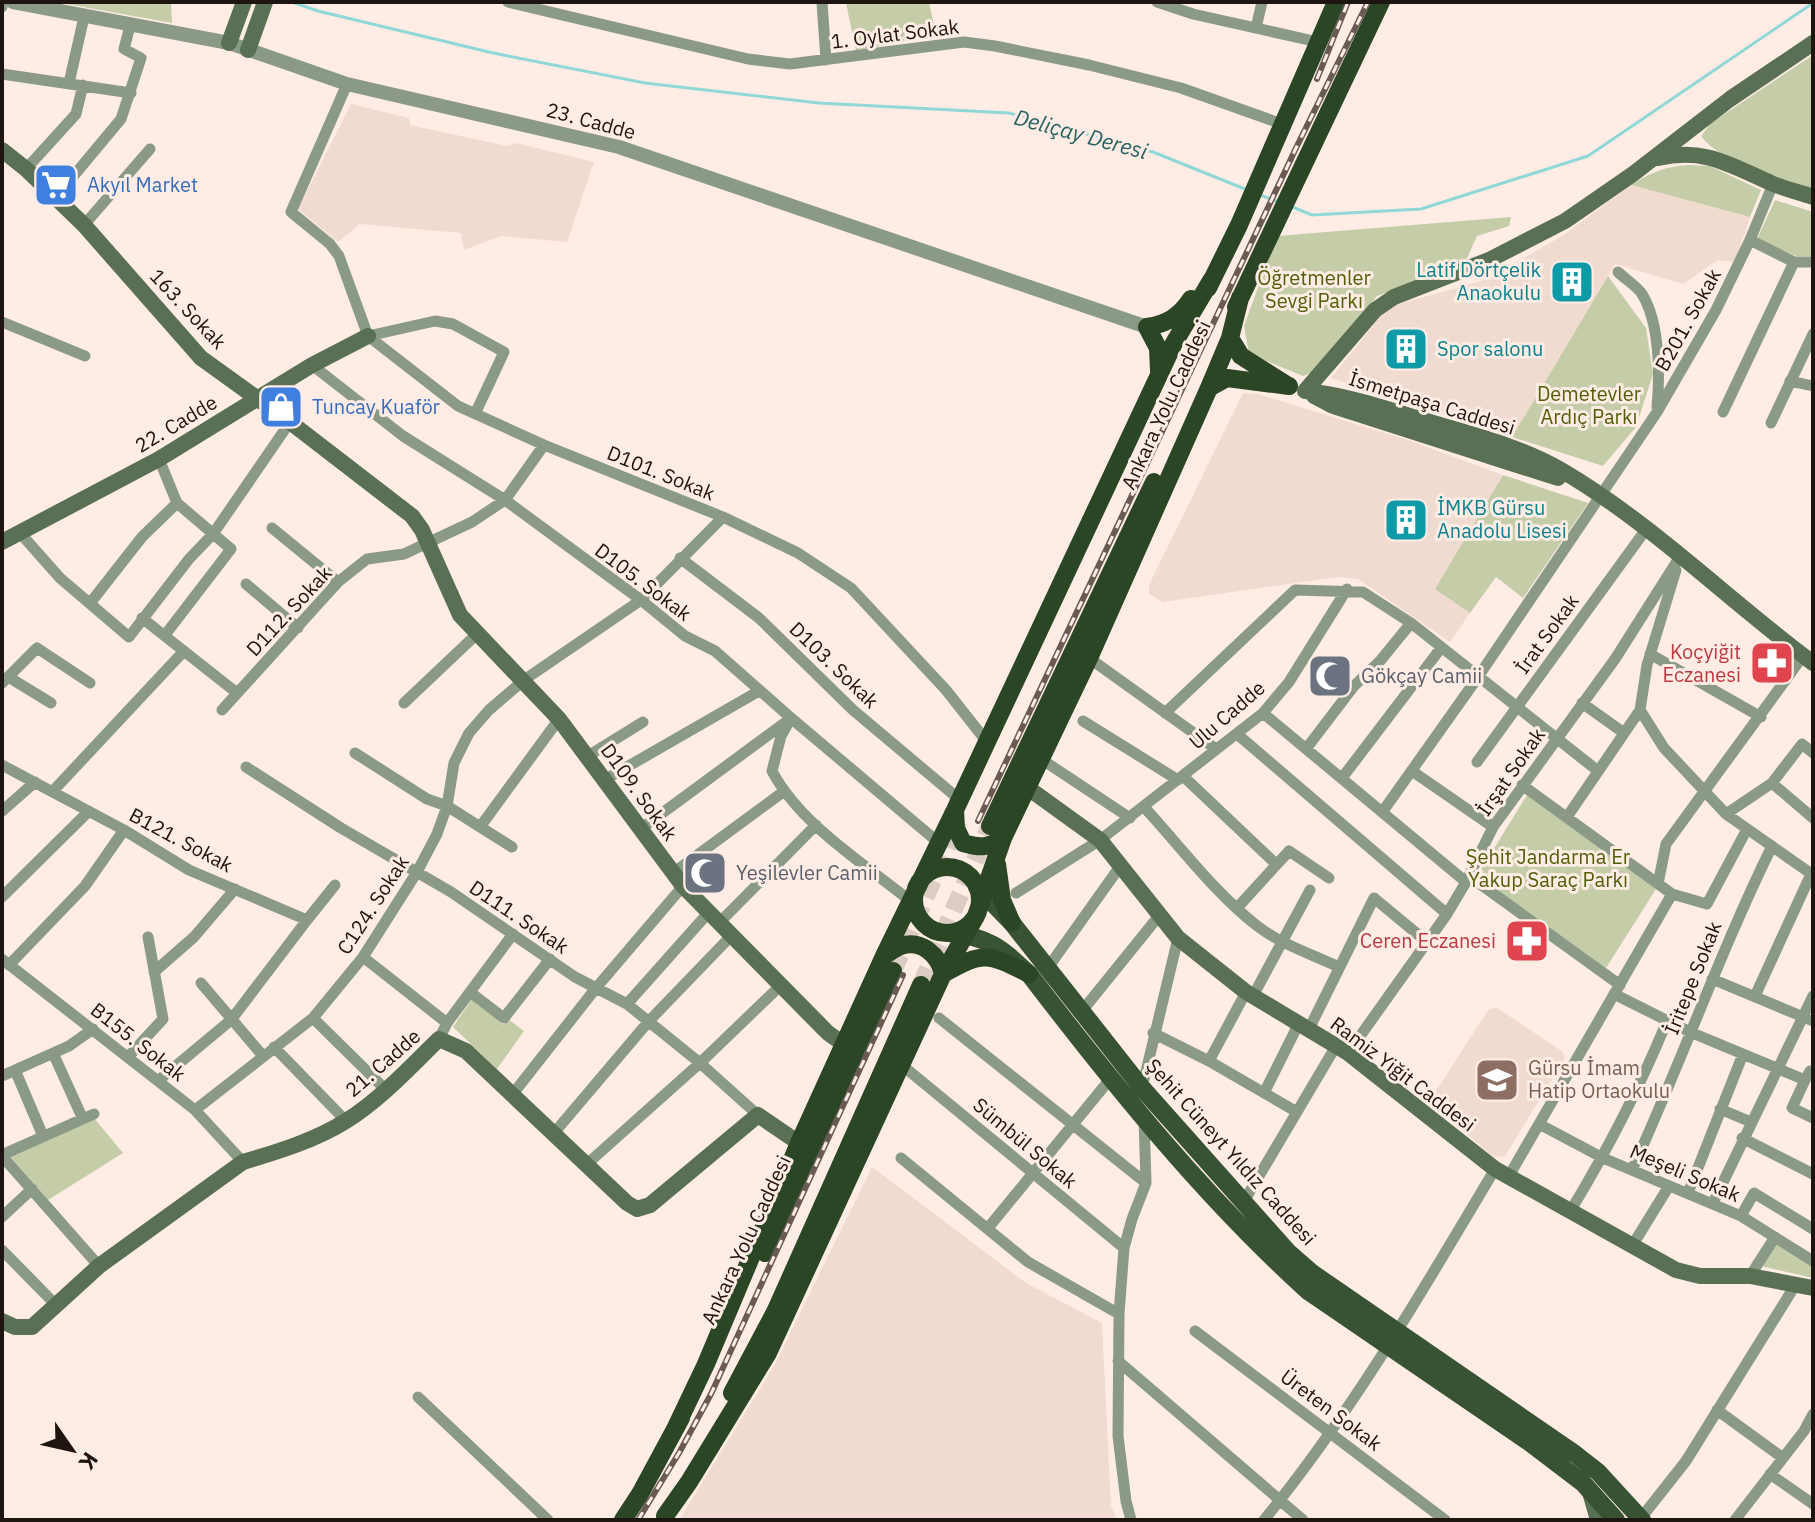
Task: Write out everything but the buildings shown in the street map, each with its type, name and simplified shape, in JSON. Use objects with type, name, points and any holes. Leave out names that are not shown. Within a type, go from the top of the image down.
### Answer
[{"type":"highway","name":"Ankara Yolu Caddesi","points":[[959,808],[1237,229],[1336,2]]},
{"type":"highway","name":"Ankara Yolu Caddesi","points":[[997,832],[1240,298],[1381,2]]},
{"type":"highway","points":[[1158,377],[1158,348],[1147,327],[1170,321],[1180,314],[1210,263],[1237,229]]},
{"type":"highway","points":[[888,964],[913,893],[959,808],[1174,343],[1212,279]]},
{"type":"highway","points":[[959,808],[956,828],[963,843],[978,848],[991,846],[997,832],[1028,788],[1209,388],[1230,338],[1240,298]]},
{"type":"highway","points":[[1230,338],[1241,356],[1297,389]]},
{"type":"highway","points":[[1209,388],[1227,378],[1297,389]]},
{"type":"highway","points":[[997,832],[1002,900],[1012,923]]},
{"type":"highway","points":[[664,1518],[768,1353],[903,1066],[957,934],[976,916],[981,891],[997,858]]},
{"type":"highway","points":[[957,934],[930,928],[917,914],[913,893],[930,871],[948,867],[965,872],[981,891]]},
{"type":"highway","points":[[676,1427],[706,1364],[799,1143],[845,1045],[888,964],[901,946],[917,945],[941,962],[943,974]]},
{"type":"highway","points":[[943,974],[974,958],[987,957],[1038,972]]},
{"type":"highway","name":"Ankara Yolu Caddesi","points":[[623,1520],[728,1333],[888,964]]},
{"type":"highway","points":[[664,1518],[776,1310],[921,985]]},
{"type":"main road","points":[[229,43],[244,2]]},
{"type":"main road","points":[[248,50],[265,2]]},
{"type":"main road","points":[[1297,389],[1375,310],[1394,297],[1489,260],[1565,221],[1730,99],[1813,43]]},
{"type":"main road","points":[[1687,132],[1684,147],[1690,154]]},
{"type":"main road","name":"163. Sokak","points":[[2,150],[84,225],[201,358],[412,516],[422,530],[426,543]]},
{"type":"main road","points":[[1652,159],[1690,154],[1728,162],[1773,184],[1813,197]]},
{"type":"main road","name":"22. Cadde","points":[[2,542],[159,459],[312,365],[368,336]]},
{"type":"main road","name":"İsmetpaşa Caddesi","points":[[1297,389],[1334,394],[1427,428],[1527,453],[1561,470],[1647,528],[1808,660]]},
{"type":"main road","name":"D109. Sokak","points":[[426,543],[460,615],[559,719],[678,880],[828,1033],[845,1045]]},
{"type":"main road","name":"Ramiz Yiğit Caddesi","points":[[1028,788],[1100,840],[1158,917],[1178,938],[1250,994],[1342,1050],[1502,1172],[1676,1270],[1700,1276],[1750,1276],[1813,1288]]},
{"type":"main road","name":"Şehit Cüneyt Yıldız Caddesi","points":[[981,891],[1012,923],[1038,972],[1082,1011],[1142,1088],[1288,1252],[1393,1339],[1583,1483],[1616,1520]]},
{"type":"main road","points":[[957,934],[979,937],[1038,972],[1111,1078],[1279,1264],[1308,1291],[1393,1339]]},
{"type":"main road","name":"21. Cadde","points":[[2,1321],[15,1327],[32,1327],[99,1266],[243,1162],[271,1154],[346,1121],[386,1090],[439,1039],[466,1051],[637,1209],[650,1205],[758,1115]]},
{"type":"main road","points":[[758,1115],[799,1143]]},
{"type":"main road","name":"Şehit Cüneyt Yıldız Caddesi","points":[[1393,1339],[1575,1454],[1598,1472],[1641,1519]]},
{"type":"main road","points":[[1590,1492],[1598,1520]]},
{"type":"street","name":"23. Cadde","points":[[13,2],[229,43],[347,84],[619,147],[1147,327]]},
{"type":"street","name":"1. Oylat Sokak","points":[[508,2],[748,59],[790,64],[964,42],[995,46],[1181,88],[1282,124]]},
{"type":"street","points":[[822,2],[826,60]]},
{"type":"street","points":[[1157,2],[1194,8],[1256,28],[1318,42]]},
{"type":"street","points":[[1256,28],[1262,2]]},
{"type":"street","points":[[69,83],[84,17]]},
{"type":"street","points":[[56,197],[121,119],[141,58],[124,49],[130,26]]},
{"type":"street","points":[[2,74],[131,93]]},
{"type":"street","points":[[347,84],[291,212],[330,244],[346,269],[368,336],[435,321],[453,324],[504,352],[475,414]]},
{"type":"street","points":[[26,169],[76,114],[83,85]]},
{"type":"street","points":[[84,225],[150,149]]},
{"type":"street","name":"B201. Sokak","points":[[1383,811],[1602,497],[1657,412],[1716,310],[1773,184]]},
{"type":"street","points":[[1750,240],[1794,262],[1813,262]]},
{"type":"street","points":[[1723,412],[1794,262]]},
{"type":"street","points":[[1618,272],[1642,293],[1653,322],[1660,375],[1657,412]]},
{"type":"street","points":[[2,322],[85,356]]},
{"type":"street","points":[[1771,423],[1813,334]]},
{"type":"street","name":"D101. Sokak","points":[[368,336],[458,406],[544,445],[723,517],[798,553],[851,588],[946,690],[987,742]]},
{"type":"street","name":"D105. Sokak","points":[[312,365],[403,436],[505,500],[685,636],[715,651],[939,843]]},
{"type":"street","points":[[1790,381],[1813,386]]},
{"type":"street","points":[[21,534],[60,578],[129,637],[189,559],[213,534],[290,422]]},
{"type":"street","name":"D112. Sokak","points":[[222,710],[338,582],[367,559],[404,554],[472,522],[505,500],[544,445]]},
{"type":"street","points":[[159,459],[177,503],[231,549],[165,635]]},
{"type":"street","points":[[91,602],[142,537],[177,503]]},
{"type":"street","name":"C124. Sokak","points":[[195,1110],[313,1018],[363,957],[417,872],[437,834],[447,806],[454,763],[469,733],[489,710],[524,680],[641,600],[723,517]]},
{"type":"street","points":[[272,528],[338,582]]},
{"type":"street","name":"İrat Sokak","points":[[1477,762],[1647,528]]},
{"type":"street","points":[[1567,817],[1640,710],[1650,654],[1681,555]]},
{"type":"street","name":"İrşat Sokak","points":[[1243,1203],[1297,1112],[1447,914],[1493,827],[1615,659],[1681,555]]},
{"type":"street","name":"D103. Sokak","points":[[680,558],[759,618],[959,808]]},
{"type":"street","points":[[246,584],[298,628]]},
{"type":"street","points":[[1165,713],[1295,590],[1347,589],[1363,592],[1411,623],[1598,771]]},
{"type":"street","name":"Ulu Cadde","points":[[1016,893],[1100,840],[1263,713],[1289,682],[1347,589]]},
{"type":"street","points":[[142,618],[237,693]]},
{"type":"street","points":[[1306,749],[1354,686],[1380,661],[1411,623]]},
{"type":"street","points":[[404,703],[478,633]]},
{"type":"street","points":[[51,703],[6,681],[37,648],[90,683]]},
{"type":"street","points":[[1342,778],[1441,648]]},
{"type":"street","points":[[53,791],[184,651]]},
{"type":"street","points":[[1650,654],[1761,717]]},
{"type":"street","points":[[1089,658],[1216,749]]},
{"type":"street","points":[[1658,884],[1666,844],[1703,791],[1808,660]]},
{"type":"street","points":[[606,779],[759,691]]},
{"type":"street","points":[[1582,703],[1624,733]]},
{"type":"street","points":[[1640,710],[1664,748],[1726,814],[1812,874],[1755,996]]},
{"type":"street","points":[[1263,713],[1467,879],[1617,989],[1690,1032],[1780,1068],[1809,1076],[1792,1108],[1813,1118]]},
{"type":"street","points":[[791,718],[781,736],[772,771],[783,792],[816,825],[913,893]]},
{"type":"street","points":[[642,828],[791,718]]},
{"type":"street","points":[[480,827],[559,719]]},
{"type":"street","points":[[1083,721],[1181,778],[1276,864]]},
{"type":"street","points":[[588,756],[643,722]]},
{"type":"street","points":[[1237,734],[1447,914]]},
{"type":"street","points":[[1726,814],[1772,783],[1802,744],[1813,753]]},
{"type":"street","points":[[355,753],[427,799],[447,806],[512,847]]},
{"type":"street","points":[[1041,759],[1130,818]]},
{"type":"street","name":"B121. Sokak","points":[[2,765],[124,830],[189,870],[307,920]]},
{"type":"street","name":"D111. Sokak","points":[[246,767],[417,872],[596,988],[627,1004],[758,1115]]},
{"type":"street","points":[[1412,771],[1493,827]]},
{"type":"street","points":[[2,811],[35,782]]},
{"type":"street","points":[[1772,783],[1813,818]]},
{"type":"street","points":[[1522,785],[1672,894],[1707,904],[1747,829]]},
{"type":"street","points":[[512,1095],[678,880],[783,792]]},
{"type":"street","points":[[1144,807],[1237,908],[1258,926],[1282,941],[1339,967]]},
{"type":"street","points":[[2,897],[89,811]]},
{"type":"street","points":[[627,1004],[714,917],[816,825]]},
{"type":"street","points":[[6,962],[85,886],[124,830]]},
{"type":"street","name":"İritepe Sokak","points":[[1632,1170],[1669,1089],[1741,909],[1772,846]]},
{"type":"street","points":[[1237,908],[1289,851],[1329,878]]},
{"type":"street","points":[[1038,972],[1121,865]]},
{"type":"street","points":[[159,1080],[231,1020],[335,885]]},
{"type":"street","points":[[154,972],[194,937],[235,889]]},
{"type":"street","points":[[1209,1061],[1310,890]]},
{"type":"street","points":[[1264,1520],[1332,1433],[1502,1172],[1539,1124],[1672,894]]},
{"type":"street","points":[[1264,1093],[1339,967],[1374,898],[1427,942]]},
{"type":"street","points":[[1082,1011],[1158,917]]},
{"type":"street","points":[[439,1039],[447,1023],[513,934]]},
{"type":"street","points":[[554,1133],[649,1021],[732,935]]},
{"type":"street","points":[[128,1057],[163,1019],[148,937]]},
{"type":"street","points":[[1142,1088],[1178,938]]},
{"type":"street","points":[[363,957],[447,1023]]},
{"type":"street","points":[[470,992],[504,1018],[550,959]]},
{"type":"street","name":"B155. Sokak","points":[[6,962],[195,1110],[243,1162]]},
{"type":"street","points":[[1712,979],[1808,1019]]},
{"type":"street","points":[[201,983],[263,1056]]},
{"type":"street","points":[[587,1164],[700,1063],[782,984]]},
{"type":"street","points":[[1713,1203],[1742,1138],[1808,1019],[1813,996]]},
{"type":"street","points":[[313,1018],[386,1090]]},
{"type":"street","points":[[939,1018],[1146,1183]]},
{"type":"street","points":[[1571,1210],[1603,1158],[1640,1086],[1667,1021]]},
{"type":"street","points":[[2,1076],[69,1046],[93,1029]]},
{"type":"street","points":[[1153,1033],[1297,1112]]},
{"type":"street","points":[[274,1047],[346,1121]]},
{"type":"street","points":[[53,1053],[88,1116],[43,1136],[4,1162],[32,1189],[99,1266]]},
{"type":"street","points":[[1688,1193],[1743,1054]]},
{"type":"street","name":"Sümbül Sokak","points":[[903,1066],[1124,1248]]},
{"type":"street","points":[[15,1070],[43,1136]]},
{"type":"street","points":[[988,1228],[1111,1078]]},
{"type":"street","points":[[1720,1109],[1751,1122]]},
{"type":"street","points":[[1131,1520],[1118,1436],[1119,1314],[1124,1248],[1146,1183],[1144,1117]]},
{"type":"street","name":"Meşeli Sokak","points":[[1539,1124],[1603,1158],[1741,1216],[1813,1261]]},
{"type":"street","points":[[1742,1138],[1813,1174]]},
{"type":"street","points":[[901,1158],[1028,1262],[1119,1314]]},
{"type":"street","points":[[1632,1246],[1669,1186]]},
{"type":"street","points":[[2,1217],[32,1189]]},
{"type":"street","points":[[1741,1216],[1754,1193],[1813,1229]]},
{"type":"street","points":[[1750,1276],[1775,1237]]},
{"type":"street","points":[[2,1250],[56,1305]]},
{"type":"street","points":[[1641,1519],[1686,1461],[1796,1284]]},
{"type":"street","name":"Üreten Sokak","points":[[1195,1331],[1445,1520]]},
{"type":"street","points":[[1118,1361],[1303,1520]]},
{"type":"street","points":[[418,1397],[548,1520]]},
{"type":"street","points":[[1717,1410],[1783,1458]]},
{"type":"street","points":[[1738,1519],[1783,1458],[1809,1434],[1813,1414]]},
{"type":"street","points":[[1770,1474],[1813,1504]]},
{"type":"shaded area","points":[[351,104],[409,118],[410,125],[507,146],[516,143],[594,162],[567,242],[501,236],[464,250],[461,233],[360,224],[338,242],[298,209]]},
{"type":"shaded area","points":[[1631,185],[1750,217],[1735,262],[1718,260],[1683,284],[1615,264],[1512,437],[1331,378],[1388,307],[1488,279],[1565,234]]},
{"type":"shaded area","points":[[1243,393],[1258,394],[1411,441],[1503,475],[1436,588],[1470,613],[1450,642],[1358,579],[1337,577],[1163,602],[1149,594],[1149,585]]},
{"type":"shaded area","name":"Gürsu İmam Hatip Ortaokulu","points":[[1496,1007],[1563,1052],[1565,1058],[1505,1156],[1494,1157],[1429,1102],[1488,1010]]},
{"type":"shaded area","points":[[872,1167],[1026,1283],[1102,1323],[1111,1506],[1117,1520],[679,1520],[774,1366]]},
{"type":"green space","points":[[56,2],[171,2],[172,23]]},
{"type":"green space","points":[[929,2],[936,34],[856,51],[846,3]]},
{"type":"green space","points":[[1813,55],[1813,190],[1736,161],[1722,154],[1701,136],[1711,123]]},
{"type":"green space","points":[[1691,165],[1710,166],[1761,190],[1750,217],[1631,185],[1660,170]]},
{"type":"green space","points":[[1775,200],[1813,212],[1813,256],[1796,256],[1757,239]]},
{"type":"green space","name":"Öğretmenler Sevgi Parkı","points":[[1511,217],[1509,226],[1477,236],[1464,265],[1377,296],[1316,371],[1303,376],[1249,354],[1244,326],[1277,236]]},
{"type":"green space","name":"Demetevler Ardıç Parkı","points":[[1608,276],[1646,328],[1653,374],[1636,427],[1603,466],[1512,437]]},
{"type":"green space","points":[[1503,475],[1588,503],[1523,598],[1496,577],[1470,613],[1435,589]]},
{"type":"green space","name":"Şehit Jandarma Er Yakup Saraç Parkı","points":[[1527,795],[1656,889],[1606,968],[1477,876]]},
{"type":"green space","points":[[472,999],[504,1025],[508,1019],[524,1031],[497,1069],[453,1027]]},
{"type":"green space","points":[[94,1118],[123,1153],[48,1200],[10,1156]]},
{"type":"green space","points":[[1776,1242],[1813,1266],[1813,1278],[1761,1266]]},
{"type":"waterway","name":"Deliçay Deresi","points":[[292,2],[493,53],[645,83],[819,103],[1009,113],[1153,152],[1245,189]]},
{"type":"waterway","name":"Deliçay Deresi","points":[[1290,206],[1312,215],[1421,209],[1588,156],[1813,3]]},
{"type":"waterway","name":"Deliçay Deresi","points":[[1260,195],[1279,202]]},
{"type":"tunnel","points":[[893,971],[959,821]]},
{"type":"tunnel","points":[[921,985],[990,826]]},
{"type":"railway","points":[[1317,79],[1348,2]]},
{"type":"railway","points":[[978,821],[1368,2]]},
{"type":"railway","points":[[638,1520],[711,1394],[903,975]]},
{"type":"place","name":"Akyıl Market","points":[[56,185]]},
{"type":"place","name":"Latif Dörtçelik Anaokulu","points":[[1572,282]]},
{"type":"place","name":"Spor salonu","points":[[1406,349]]},
{"type":"place","name":"Tuncay Kuaför","points":[[281,407]]},
{"type":"place","name":"İMKB Gürsu Anadolu Lisesi","points":[[1406,520]]},
{"type":"place","name":"Koçyiğit Eczanesi","points":[[1772,663]]},
{"type":"place","name":"Gökçay Camii","points":[[1330,676]]},
{"type":"place","name":"Yeşilevler Camii","points":[[705,873]]},
{"type":"place","name":"Ceren Eczanesi","points":[[1527,941]]},
{"type":"place","name":"Gürsu İmam Hatip Ortaokulu","points":[[1497,1080]]}]
